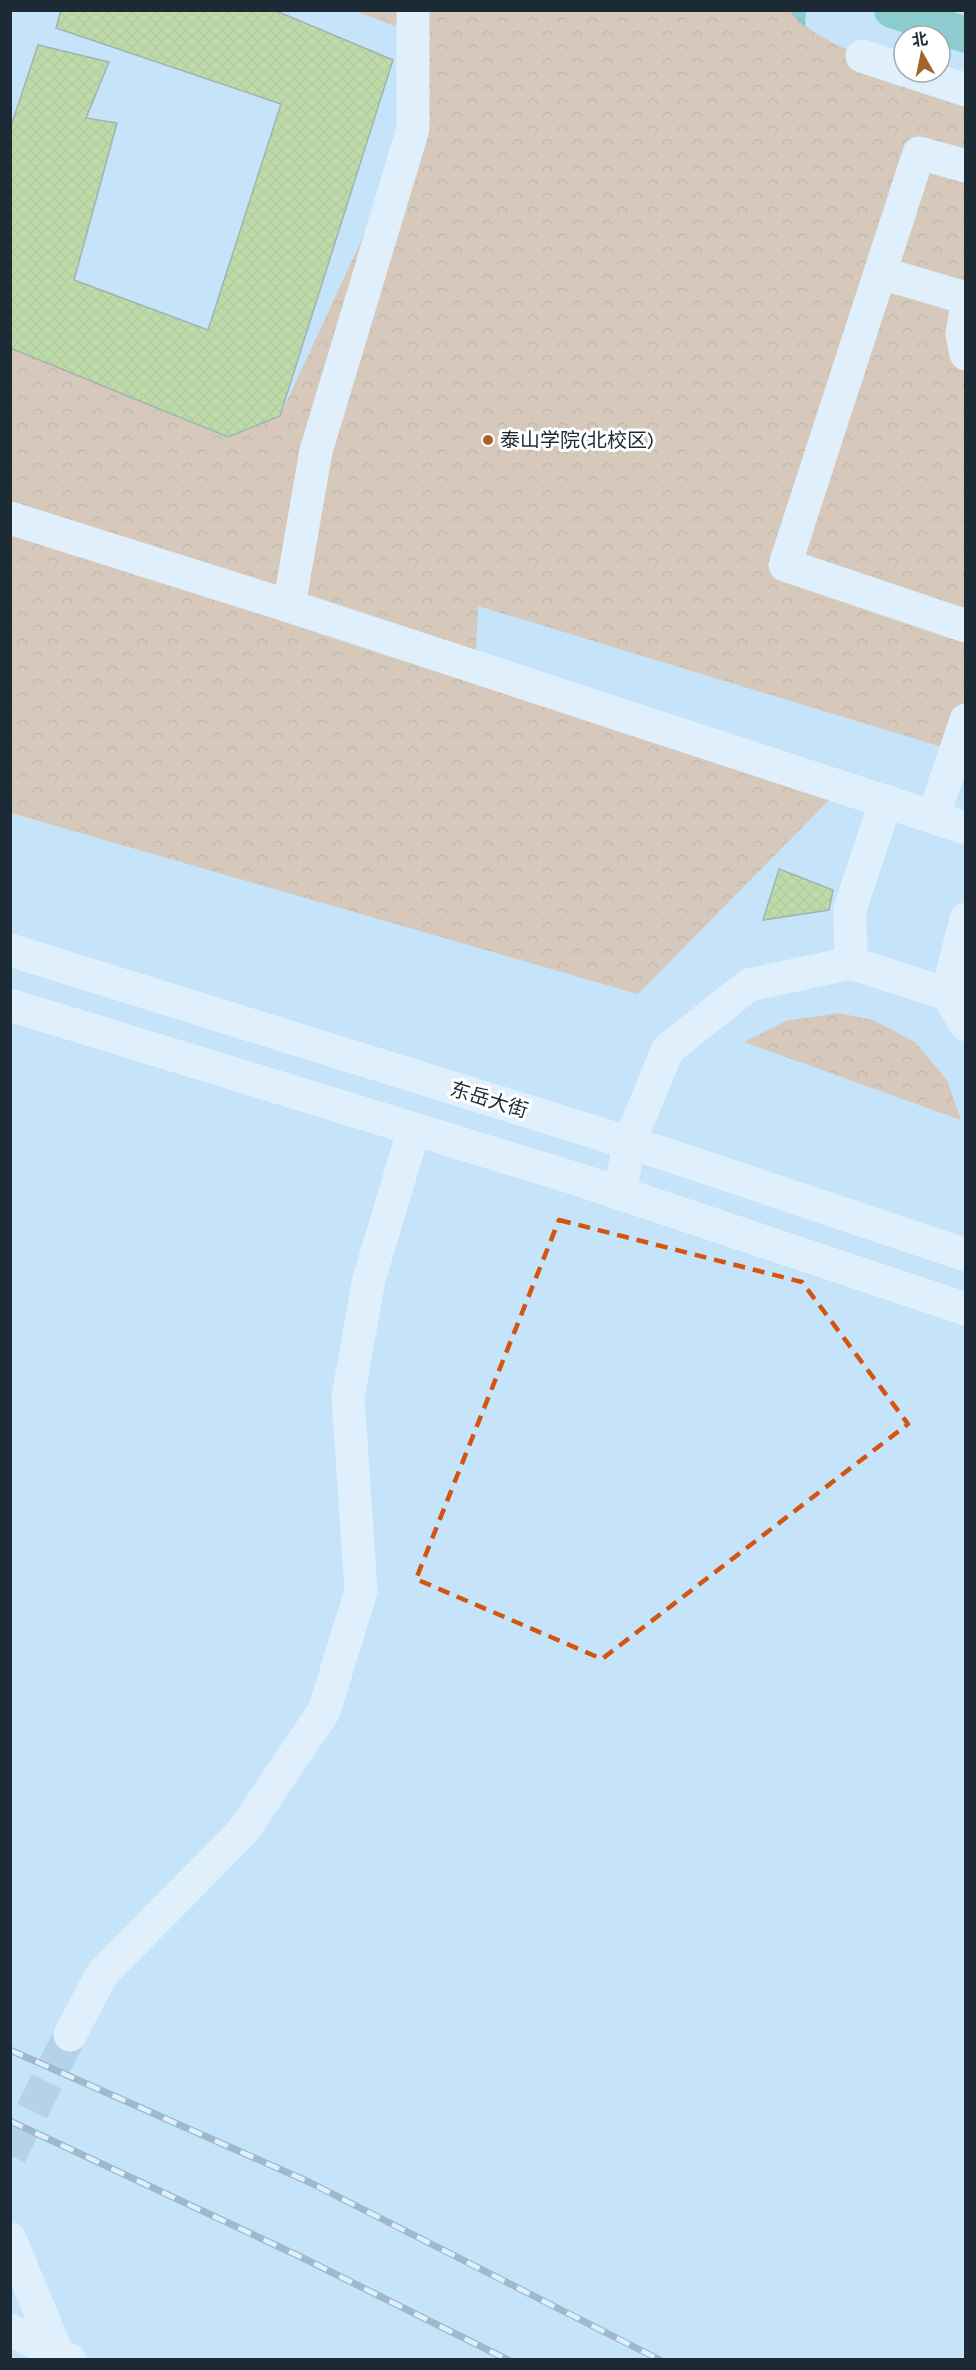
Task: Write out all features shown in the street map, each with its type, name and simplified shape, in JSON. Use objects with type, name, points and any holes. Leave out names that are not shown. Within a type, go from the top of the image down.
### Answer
[{"type":"street","points":[[289,606],[316,452],[413,129],[413,10]]},
{"type":"street","points":[[862,56],[892,66]]},
{"type":"street","points":[[948,84],[966,90]]},
{"type":"street","points":[[966,166],[920,153],[785,565],[966,626]]},
{"type":"street","points":[[881,273],[966,298]]},
{"type":"street","points":[[966,309],[962,334],[966,354]]},
{"type":"street","points":[[10,518],[289,606],[966,828]]},
{"type":"street","points":[[933,817],[966,720]]},
{"type":"street","points":[[851,963],[850,909],[886,801]]},
{"type":"street","points":[[947,994],[966,919]]},
{"type":"street","name":"东岳大街","points":[[10,950],[629,1143],[966,1255]]},
{"type":"street","points":[[620,1194],[629,1143],[668,1049],[748,985],[851,963],[947,994],[966,1025]]},
{"type":"street","points":[[10,1005],[620,1194],[966,1309]]},
{"type":"street","points":[[70,2035],[102,1974],[243,1831],[324,1711],[361,1591],[348,1397],[369,1279],[414,1129]]},
{"type":"street","points":[[10,2239],[64,2356]]},
{"type":"street","points":[[10,2330],[64,2356]]},
{"type":"highlighted area","points":[[559,1220],[802,1282],[908,1424],[602,1659],[416,1579]]},
{"type":"green space","points":[[356,11],[789,11],[827,40],[871,59],[892,65],[892,84],[952,84],[952,81],[965,85],[965,754],[478,606],[475,667],[11,518],[10,348],[228,437],[280,416],[413,129],[408,31]]},
{"type":"green space","points":[[10,528],[843,786],[638,994],[11,813]]},
{"type":"green space","points":[[838,1013],[873,1020],[915,1042],[947,1080],[961,1120],[744,1042],[786,1021]]},
{"type":"water","points":[[789,11],[806,11],[805,28]]},
{"type":"building","points":[[61,10],[274,10],[393,60],[280,416],[228,437],[10,348],[10,129],[38,45],[109,62],[86,118],[117,123],[74,280],[208,330],[281,104],[56,28]]},
{"type":"building","points":[[779,869],[833,890],[829,910],[763,920]]},
{"type":"waterway","points":[[892,10],[966,35]]},
{"type":"tunnel","points":[[10,2155],[70,2035]]},
{"type":"railway","points":[[10,2050],[309,2182],[660,2360]]},
{"type":"railway","points":[[10,2121],[301,2257],[508,2360]]},
{"type":"place","name":"泰山学院(北校区)","points":[[488,440]]}]
